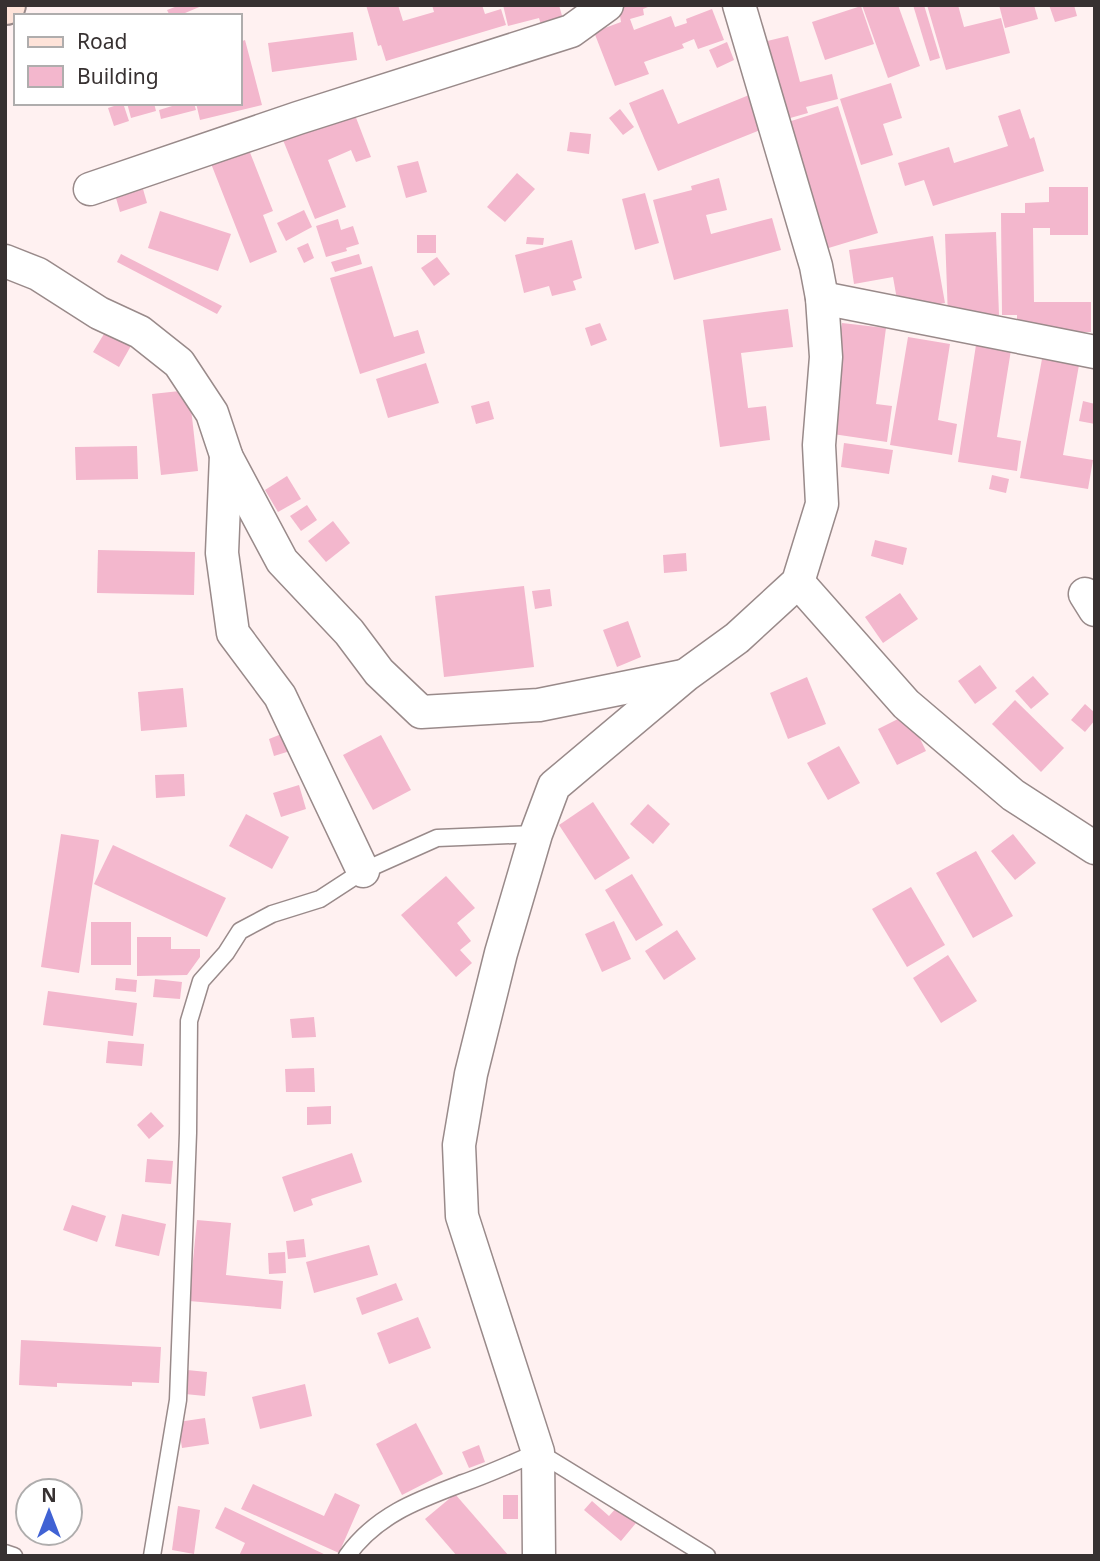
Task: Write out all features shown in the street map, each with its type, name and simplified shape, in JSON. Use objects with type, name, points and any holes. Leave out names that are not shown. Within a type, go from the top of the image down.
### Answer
[{"type":"street","points":[[90,188],[571,31],[607,5]]},
{"type":"street","points":[[539,1556],[538,1452],[462,1216],[459,1145],[471,1074],[501,953],[536,834],[554,786],[686,675],[737,638],[798,582],[822,504],[819,445],[826,357],[822,298],[816,266],[739,5]]},
{"type":"street","points":[[5,261],[38,274],[99,313],[140,332],[179,363],[212,413],[226,455],[282,561],[349,632],[379,672],[421,712],[539,705],[686,675]]},
{"type":"street","points":[[822,298],[1095,352]]},
{"type":"street","points":[[226,455],[222,553],[233,633],[280,696],[363,872]]},
{"type":"street","points":[[798,582],[906,704],[1013,795],[1095,848]]},
{"type":"lane","points":[[152,1556],[178,1400],[189,1021],[201,981],[226,953],[240,931],[272,914],[320,899],[363,872],[437,838],[536,834]]},
{"type":"lane","points":[[346,1556],[360,1538],[390,1515],[423,1498],[538,1452],[707,1556]]},
{"type":"lane","points":[[5,1553],[14,1556]]},
{"type":"building","points":[[180,5],[204,5],[183,14],[169,14],[167,10]]},
{"type":"building","points":[[366,5],[398,5],[403,21],[434,12],[432,5],[482,5],[485,14],[501,9],[506,25],[386,61],[381,45],[378,46]]},
{"type":"building","points":[[503,5],[559,5],[564,23],[542,28],[539,18],[508,26]]},
{"type":"building","points":[[613,5],[653,5],[643,9],[644,15],[630,19],[634,30],[671,16],[675,27],[687,23],[686,19],[712,9],[724,40],[698,49],[694,39],[682,44],[684,48],[644,62],[649,74],[615,86],[594,32],[621,22],[620,16],[616,17]]},
{"type":"building","points":[[862,5],[898,5],[920,66],[888,78]]},
{"type":"building","points":[[913,5],[924,5],[940,58],[930,61]]},
{"type":"building","points":[[927,5],[958,5],[964,27],[1001,18],[1010,53],[946,70]]},
{"type":"building","points":[[999,5],[1034,5],[1038,19],[1005,28]]},
{"type":"building","points":[[1049,5],[1074,5],[1077,16],[1055,22]]},
{"type":"building","points":[[861,6],[874,44],[825,60],[812,22]]},
{"type":"building","points":[[353,32],[357,60],[272,72],[268,43]]},
{"type":"building","points":[[788,36],[800,82],[832,74],[838,99],[806,107],[808,113],[776,122],[755,44]]},
{"type":"building","points":[[245,40],[262,105],[200,120],[196,105],[242,105],[242,41]]},
{"type":"building","points":[[727,42],[734,60],[717,68],[709,50]]},
{"type":"building","points":[[891,83],[902,118],[883,124],[893,155],[861,165],[840,99]]},
{"type":"building","points":[[663,89],[678,124],[754,93],[768,127],[658,171],[629,103]]},
{"type":"building","points":[[124,105],[129,121],[114,126],[108,108]]},
{"type":"building","points":[[128,105],[154,105],[156,111],[131,118]]},
{"type":"building","points":[[175,105],[195,105],[196,110],[161,119],[159,110]]},
{"type":"building","points":[[838,106],[878,233],[822,250],[782,124]]},
{"type":"building","points":[[620,109],[634,127],[623,135],[609,118]]},
{"type":"building","points":[[1020,109],[1030,139],[1034,137],[1044,171],[933,206],[924,180],[905,186],[898,163],[949,147],[954,163],[1008,146],[998,116]]},
{"type":"building","points":[[355,115],[371,157],[356,162],[351,150],[328,160],[346,207],[315,219],[283,140]]},
{"type":"building","points":[[570,132],[591,134],[589,154],[567,151]]},
{"type":"building","points":[[249,150],[273,211],[263,215],[277,252],[250,263],[210,161]]},
{"type":"building","points":[[418,161],[427,192],[406,198],[397,166]]},
{"type":"building","points":[[517,173],[535,189],[505,222],[487,207]]},
{"type":"building","points":[[719,178],[727,210],[706,215],[711,234],[772,218],[781,250],[674,280],[653,200],[692,190],[691,186]]},
{"type":"building","points":[[1049,187],[1088,187],[1088,235],[1050,235],[1050,228],[1033,228],[1034,302],[1091,302],[1091,332],[1017,332],[1017,315],[1002,315],[1001,213],[1025,213],[1025,203],[1049,202]]},
{"type":"building","points":[[143,189],[147,203],[120,212],[116,198]]},
{"type":"building","points":[[645,193],[659,243],[635,250],[622,199]]},
{"type":"building","points":[[304,210],[312,227],[286,241],[277,223]]},
{"type":"building","points":[[160,211],[231,234],[218,271],[148,248]]},
{"type":"building","points":[[338,219],[341,230],[353,226],[359,244],[346,248],[347,251],[326,257],[316,226]]},
{"type":"building","points":[[996,232],[999,315],[948,317],[945,234]]},
{"type":"building","points":[[417,235],[436,235],[436,253],[417,253]]},
{"type":"building","points":[[933,236],[945,303],[899,311],[893,277],[854,284],[849,250]]},
{"type":"building","points":[[527,237],[544,238],[543,245],[526,244]]},
{"type":"building","points":[[572,240],[582,278],[573,281],[576,290],[552,296],[549,286],[524,293],[515,255]]},
{"type":"building","points":[[308,243],[314,258],[304,263],[297,248]]},
{"type":"building","points":[[121,254],[222,306],[217,314],[117,262]]},
{"type":"building","points":[[359,254],[362,264],[335,272],[331,262]]},
{"type":"building","points":[[437,257],[450,274],[434,286],[421,268]]},
{"type":"building","points":[[372,266],[394,337],[418,330],[425,353],[360,374],[330,278]]},
{"type":"building","points":[[788,309],[793,347],[741,353],[748,408],[766,406],[770,440],[720,447],[703,320]]},
{"type":"building","points":[[600,323],[607,340],[591,346],[585,328]]},
{"type":"building","points":[[842,323],[886,328],[876,404],[892,406],[887,442],[826,433]]},
{"type":"building","points":[[107,329],[132,344],[119,367],[93,352]]},
{"type":"building","points":[[908,337],[950,344],[938,420],[957,424],[952,455],[890,445]]},
{"type":"building","points":[[976,345],[1011,350],[997,437],[1021,441],[1017,471],[958,462]]},
{"type":"building","points":[[1042,359],[1079,365],[1063,455],[1093,460],[1088,489],[1020,478]]},
{"type":"building","points":[[426,363],[439,403],[388,418],[376,379]]},
{"type":"building","points":[[189,390],[198,471],[161,475],[152,394]]},
{"type":"building","points":[[489,401],[494,419],[476,424],[471,406]]},
{"type":"building","points":[[1083,401],[1095,404],[1095,424],[1079,421]]},
{"type":"building","points":[[844,443],[893,450],[889,474],[841,467]]},
{"type":"building","points":[[137,446],[138,479],[76,480],[75,447]]},
{"type":"building","points":[[992,475],[1009,479],[1006,493],[989,489]]},
{"type":"building","points":[[287,476],[301,499],[278,512],[265,490]]},
{"type":"building","points":[[307,505],[317,520],[301,531],[290,516]]},
{"type":"building","points":[[333,521],[350,543],[326,562],[308,541]]},
{"type":"building","points":[[875,540],[907,548],[903,565],[871,556]]},
{"type":"building","points":[[98,550],[195,552],[194,595],[97,593]]},
{"type":"building","points":[[686,553],[687,571],[664,573],[663,555]]},
{"type":"building","points":[[524,586],[534,667],[444,677],[435,596]]},
{"type":"building","points":[[550,589],[552,606],[535,609],[532,591]]},
{"type":"building","points":[[900,593],[918,619],[883,643],[865,617]]},
{"type":"building","points":[[628,621],[641,657],[617,667],[603,630]]},
{"type":"building","points":[[980,665],[997,688],[975,704],[958,681]]},
{"type":"building","points":[[1033,676],[1049,694],[1031,709],[1015,691]]},
{"type":"building","points":[[807,677],[826,724],[788,739],[770,693]]},
{"type":"building","points":[[183,688],[187,727],[141,731],[138,692]]},
{"type":"building","points":[[1015,700],[1064,748],[1041,772],[992,724]]},
{"type":"building","points":[[1085,704],[1095,713],[1095,720],[1085,732],[1071,720]]},
{"type":"building","points":[[908,714],[926,751],[897,765],[878,729]]},
{"type":"building","points":[[284,733],[290,751],[274,756],[269,739]]},
{"type":"building","points":[[381,735],[411,790],[373,810],[343,755]]},
{"type":"building","points":[[839,746],[860,783],[828,800],[807,763]]},
{"type":"building","points":[[184,774],[185,796],[156,798],[155,775]]},
{"type":"building","points":[[299,785],[306,809],[281,817],[273,793]]},
{"type":"building","points":[[593,802],[630,858],[595,880],[559,825]]},
{"type":"building","points":[[648,804],[670,824],[653,844],[630,824]]},
{"type":"building","points":[[246,814],[289,837],[272,869],[229,846]]},
{"type":"building","points":[[61,834],[99,840],[79,973],[41,967]]},
{"type":"building","points":[[1013,834],[1036,863],[1015,880],[991,851]]},
{"type":"building","points":[[113,845],[226,898],[207,937],[94,884]]},
{"type":"building","points":[[976,851],[1013,916],[973,938],[936,873]]},
{"type":"building","points":[[632,874],[663,925],[636,941],[605,890]]},
{"type":"building","points":[[446,876],[475,908],[457,923],[471,941],[460,950],[472,963],[456,977],[401,915]]},
{"type":"building","points":[[911,887],[945,945],[907,967],[872,909]]},
{"type":"building","points":[[614,921],[631,959],[602,972],[585,934]]},
{"type":"building","points":[[91,922],[131,922],[131,965],[91,965]]},
{"type":"building","points":[[677,930],[696,959],[664,980],[645,951]]},
{"type":"building","points":[[137,937],[171,937],[171,949],[200,949],[200,957],[187,975],[137,976]]},
{"type":"building","points":[[948,955],[977,1001],[941,1023],[913,978]]},
{"type":"building","points":[[116,978],[137,980],[136,992],[115,990]]},
{"type":"building","points":[[155,979],[182,982],[180,999],[153,997]]},
{"type":"building","points":[[48,991],[137,1003],[133,1036],[43,1025]]},
{"type":"building","points":[[314,1017],[316,1037],[292,1038],[290,1019]]},
{"type":"building","points":[[108,1041],[144,1044],[142,1066],[106,1063]]},
{"type":"building","points":[[314,1068],[315,1092],[286,1092],[285,1069]]},
{"type":"building","points":[[331,1106],[331,1124],[307,1125],[307,1107]]},
{"type":"building","points":[[151,1112],[164,1126],[149,1139],[137,1125]]},
{"type":"building","points":[[352,1153],[362,1182],[311,1199],[313,1205],[294,1212],[282,1177]]},
{"type":"building","points":[[147,1159],[173,1161],[171,1184],[145,1182]]},
{"type":"building","points":[[72,1205],[106,1216],[97,1242],[63,1230]]},
{"type":"building","points":[[122,1214],[166,1224],[159,1256],[115,1246]]},
{"type":"building","points":[[197,1220],[231,1223],[226,1275],[283,1281],[281,1309],[189,1301]]},
{"type":"building","points":[[304,1239],[306,1257],[288,1259],[286,1241]]},
{"type":"building","points":[[369,1245],[378,1275],[314,1293],[306,1262]]},
{"type":"building","points":[[285,1252],[286,1273],[269,1274],[268,1253]]},
{"type":"building","points":[[396,1283],[403,1300],[362,1315],[356,1298]]},
{"type":"building","points":[[418,1317],[431,1348],[389,1364],[377,1333]]},
{"type":"building","points":[[21,1340],[161,1347],[159,1383],[132,1382],[132,1386],[57,1383],[57,1387],[19,1385]]},
{"type":"building","points":[[187,1370],[207,1372],[205,1396],[185,1394]]},
{"type":"building","points":[[305,1384],[312,1416],[260,1429],[252,1397]]},
{"type":"building","points":[[205,1418],[209,1444],[182,1448],[178,1422]]},
{"type":"building","points":[[416,1423],[443,1474],[402,1495],[376,1444]]},
{"type":"building","points":[[479,1445],[485,1462],[469,1468],[462,1452]]},
{"type":"building","points":[[253,1484],[324,1516],[335,1493],[360,1505],[339,1553],[241,1509]]},
{"type":"building","points":[[455,1494],[509,1556],[457,1556],[425,1519]]},
{"type":"building","points":[[503,1495],[518,1495],[518,1519],[503,1519]]},
{"type":"building","points":[[592,1501],[609,1516],[617,1507],[636,1523],[621,1541],[584,1510]]},
{"type":"building","points":[[178,1506],[200,1510],[194,1554],[172,1550]]},
{"type":"building","points":[[225,1507],[328,1556],[239,1556],[245,1543],[215,1528]]}]
